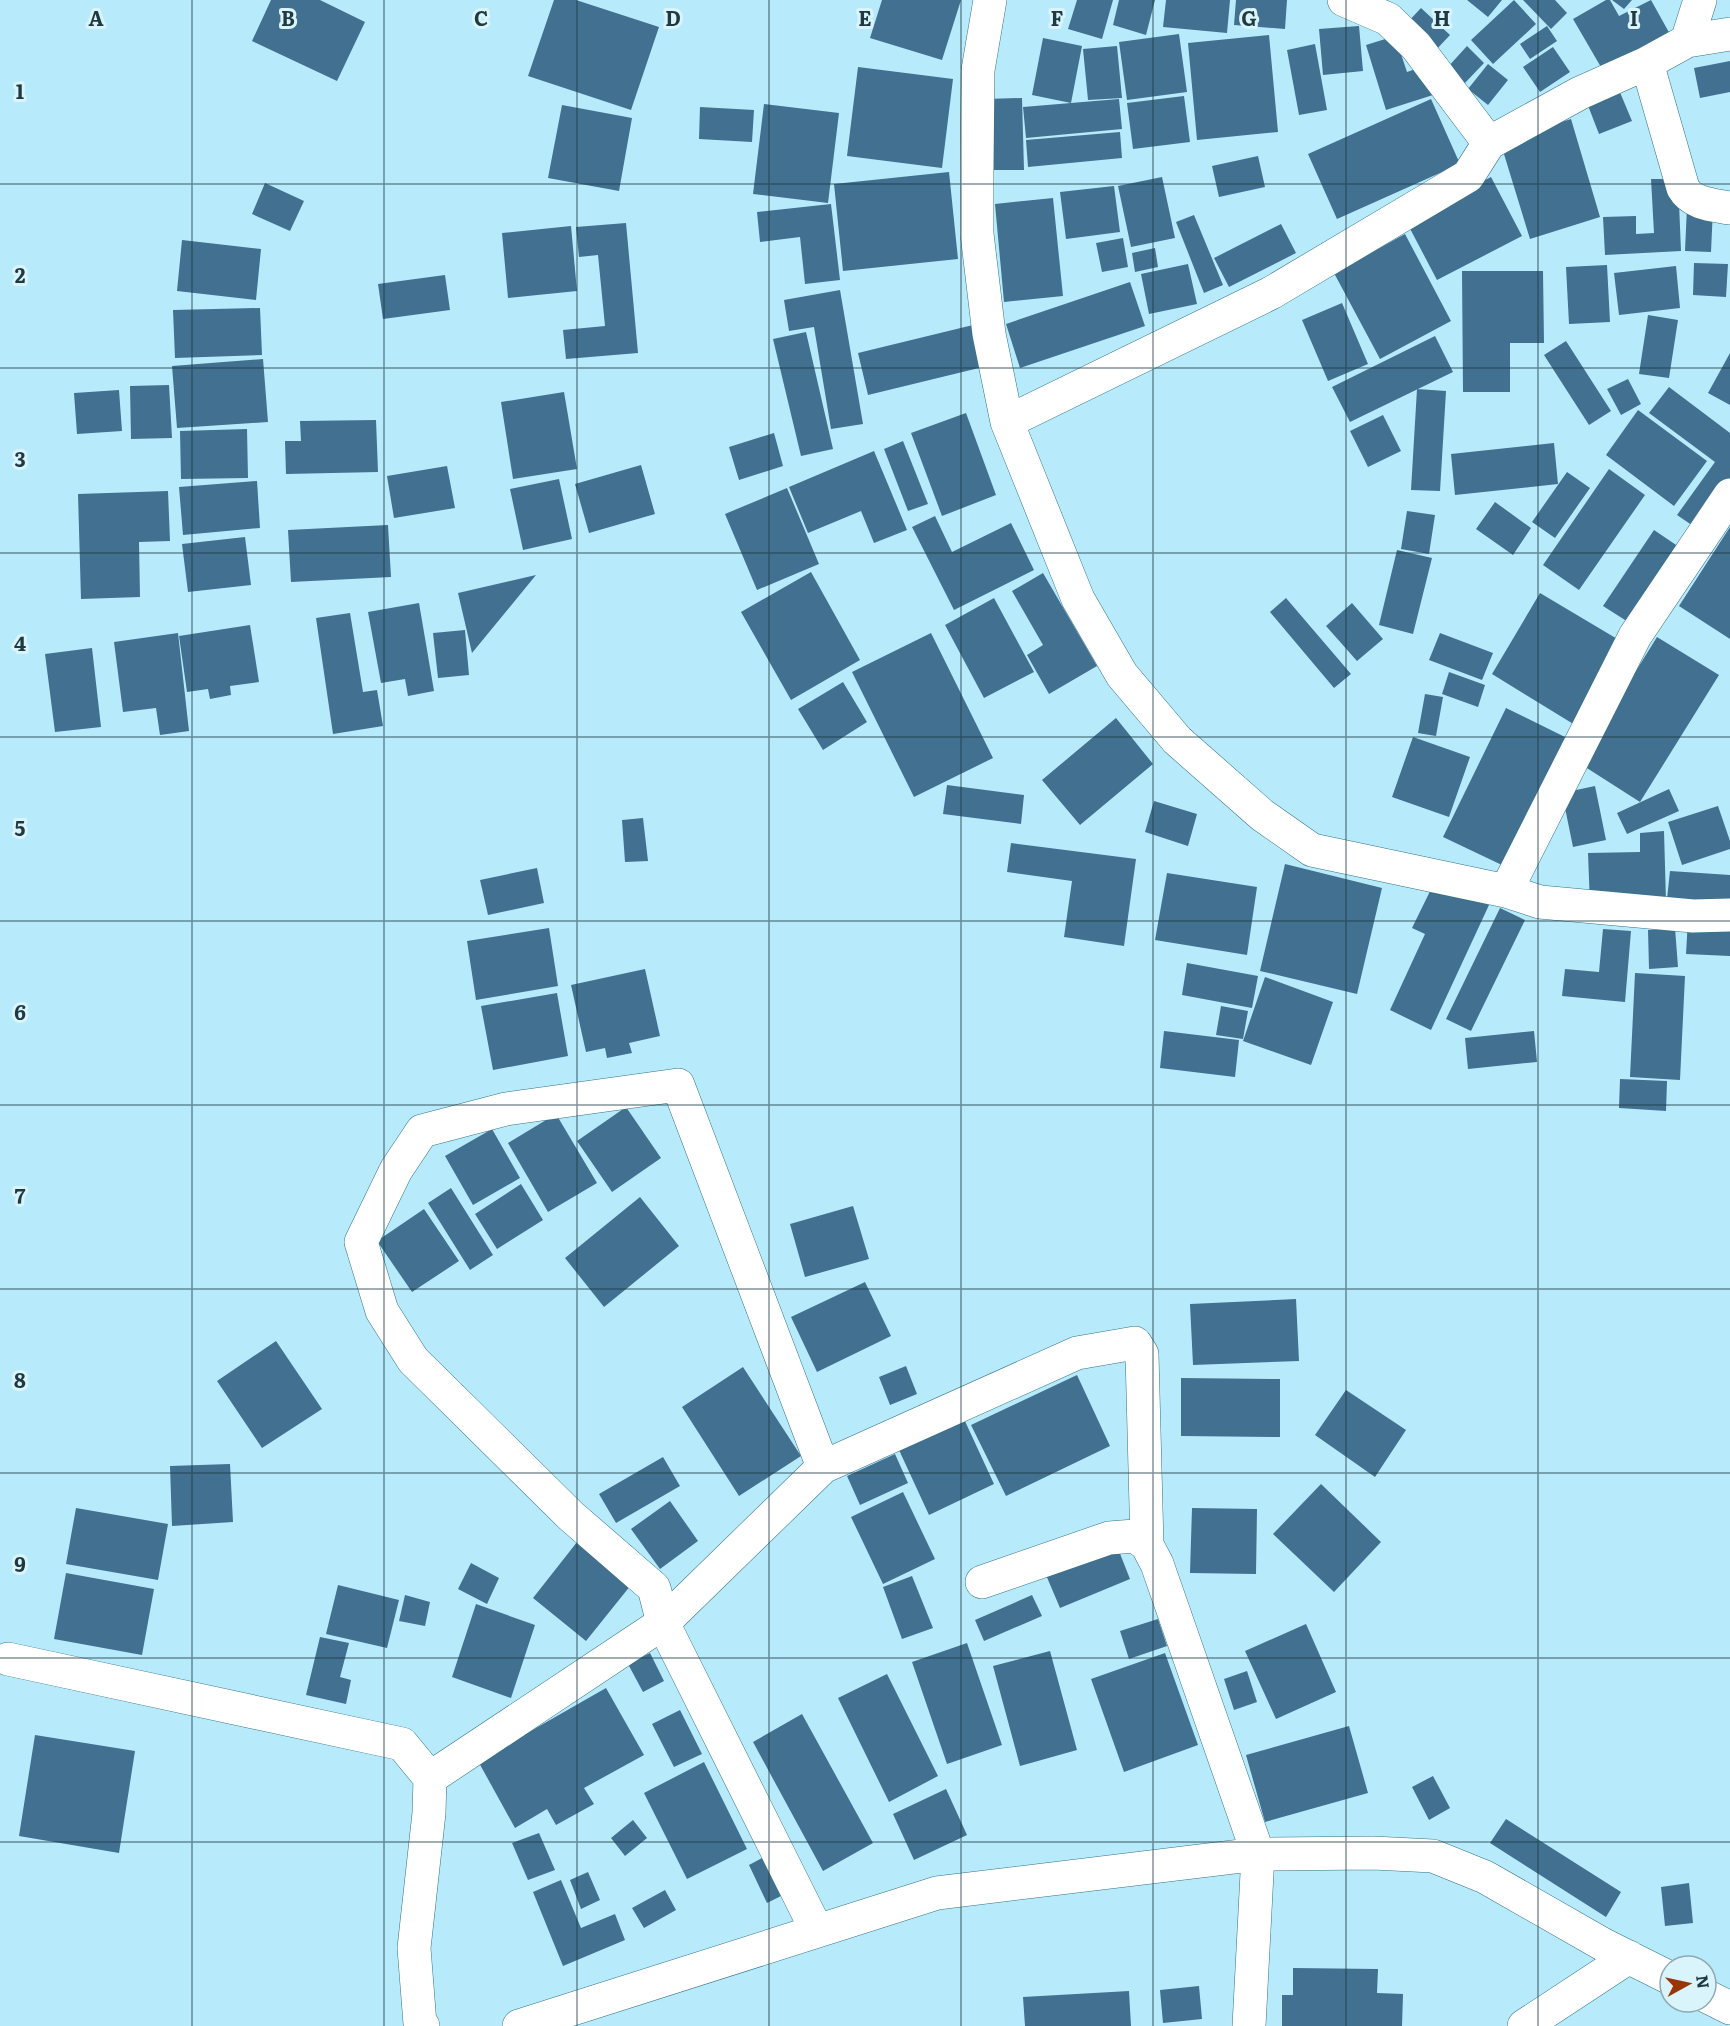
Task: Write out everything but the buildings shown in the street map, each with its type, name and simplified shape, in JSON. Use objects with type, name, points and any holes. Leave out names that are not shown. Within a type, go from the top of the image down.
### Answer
[{"type":"street","points":[[990,0],[978,70],[977,234],[988,334],[1006,422],[1078,600],[1122,675],[1177,740],[1262,815],[1312,850],[1506,891],[1540,902],[1693,916],[1730,915]]},
{"type":"street","points":[[1344,0],[1388,19],[1416,46],[1489,143]]},
{"type":"street","points":[[1687,41],[1700,0]]},
{"type":"street","points":[[1006,422],[1271,292],[1468,176],[1489,143],[1580,93],[1647,63],[1687,41],[1730,34]]},
{"type":"street","points":[[1647,63],[1683,188],[1688,197],[1730,208]]},
{"type":"street","points":[[1506,891],[1635,636],[1730,495]]},
{"type":"street","points":[[817,1931],[663,1623],[654,1588],[571,1516],[413,1360],[382,1311],[361,1242],[396,1170],[422,1131],[506,1109],[678,1085],[823,1467]]},
{"type":"street","points":[[430,1778],[663,1623],[823,1467],[1077,1353],[1135,1343],[1142,1354],[1147,1545]]},
{"type":"street","points":[[982,1582],[1109,1538],[1135,1536],[1147,1545],[1157,1564],[1258,1854],[1249,2026]]},
{"type":"street","points":[[8,1659],[402,1744],[430,1778],[429,1813],[414,1948],[420,2024],[423,2026]]},
{"type":"street","points":[[519,2026],[937,1893],[1258,1854],[1373,1853],[1432,1856],[1485,1877],[1658,1972]]},
{"type":"street","points":[[1524,2026],[1629,1957]]}]
